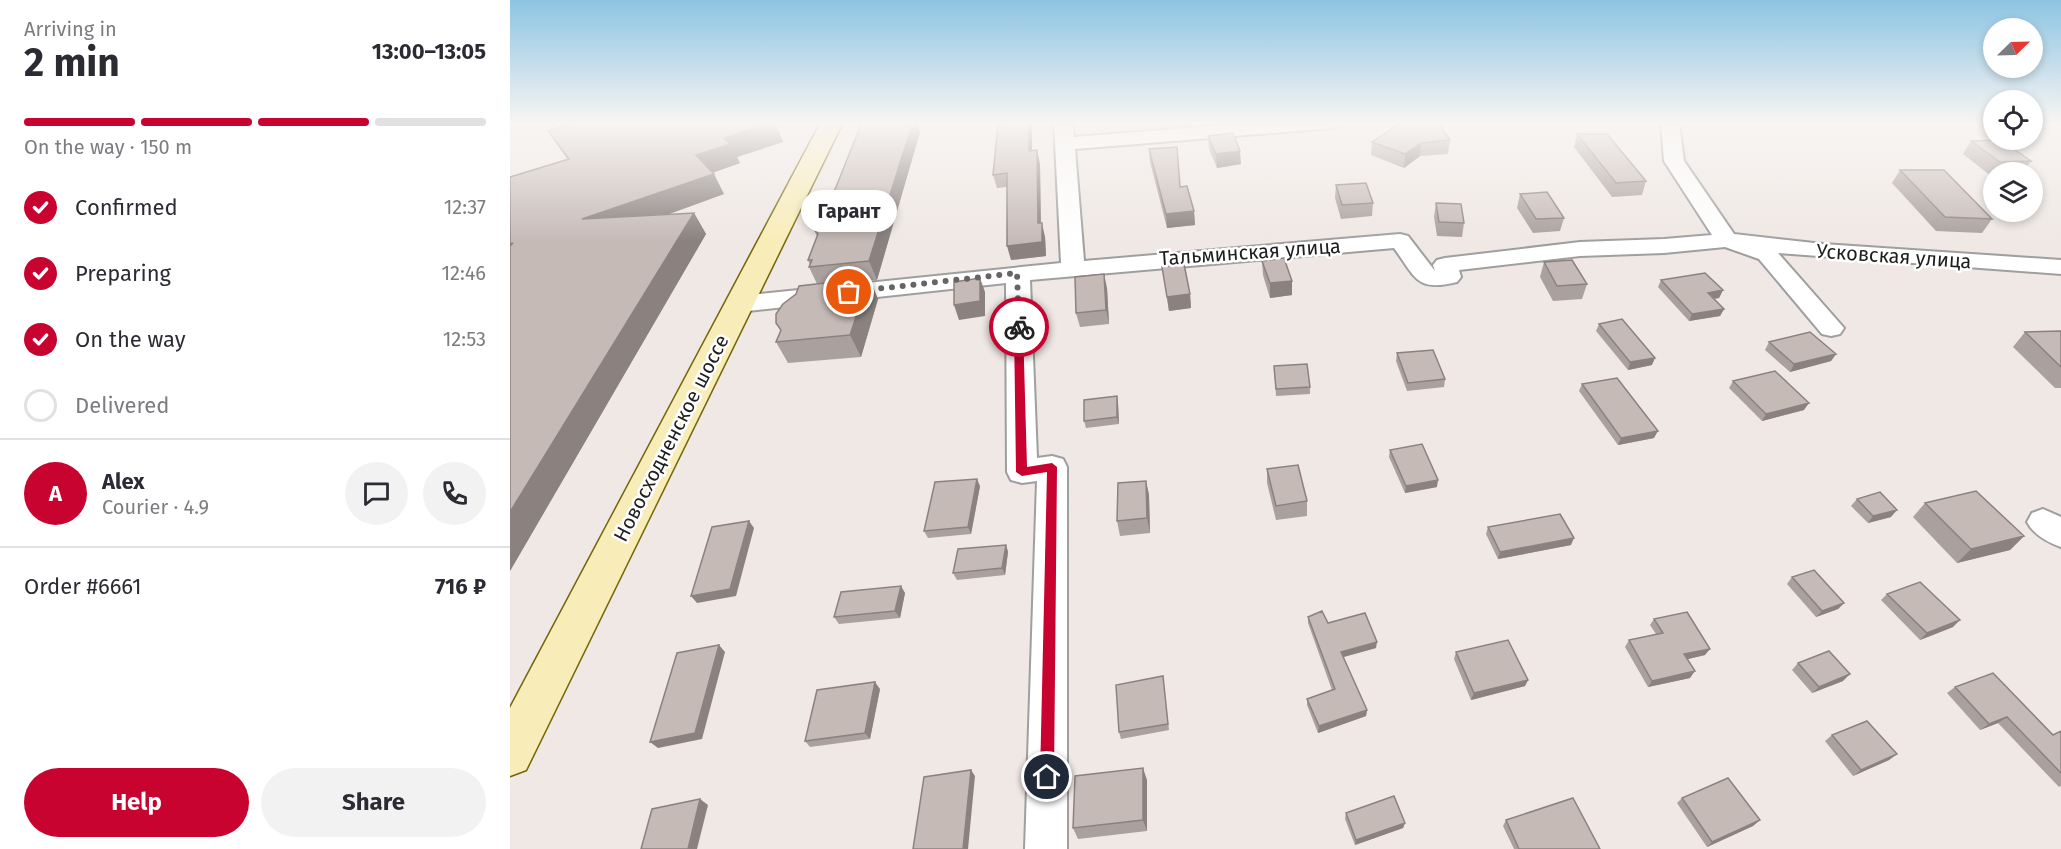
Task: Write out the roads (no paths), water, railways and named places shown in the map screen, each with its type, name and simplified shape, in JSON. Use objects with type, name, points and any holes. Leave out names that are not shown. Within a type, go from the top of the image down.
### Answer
[{"type":"main road","name":"Новосходненское шоссе","points":[[510,754],[812,162]]},
{"type":"street","points":[[1065,162],[1073,267]]},
{"type":"street","points":[[1674,162],[1727,240],[1767,254],[1831,328]]},
{"type":"street","name":"Тальминская улица","points":[[739,304],[1217,253],[1400,241],[1428,278],[1449,277],[1444,265],[1580,249],[1664,246],[1727,240]]},
{"type":"street","name":"Усковская улица","points":[[1727,240],[1822,251],[2061,267]]},
{"type":"street","points":[[1017,273],[1022,472],[1052,467],[1046,849]]},
{"type":"place","name":"Гарант","points":[[849,292]]}]
